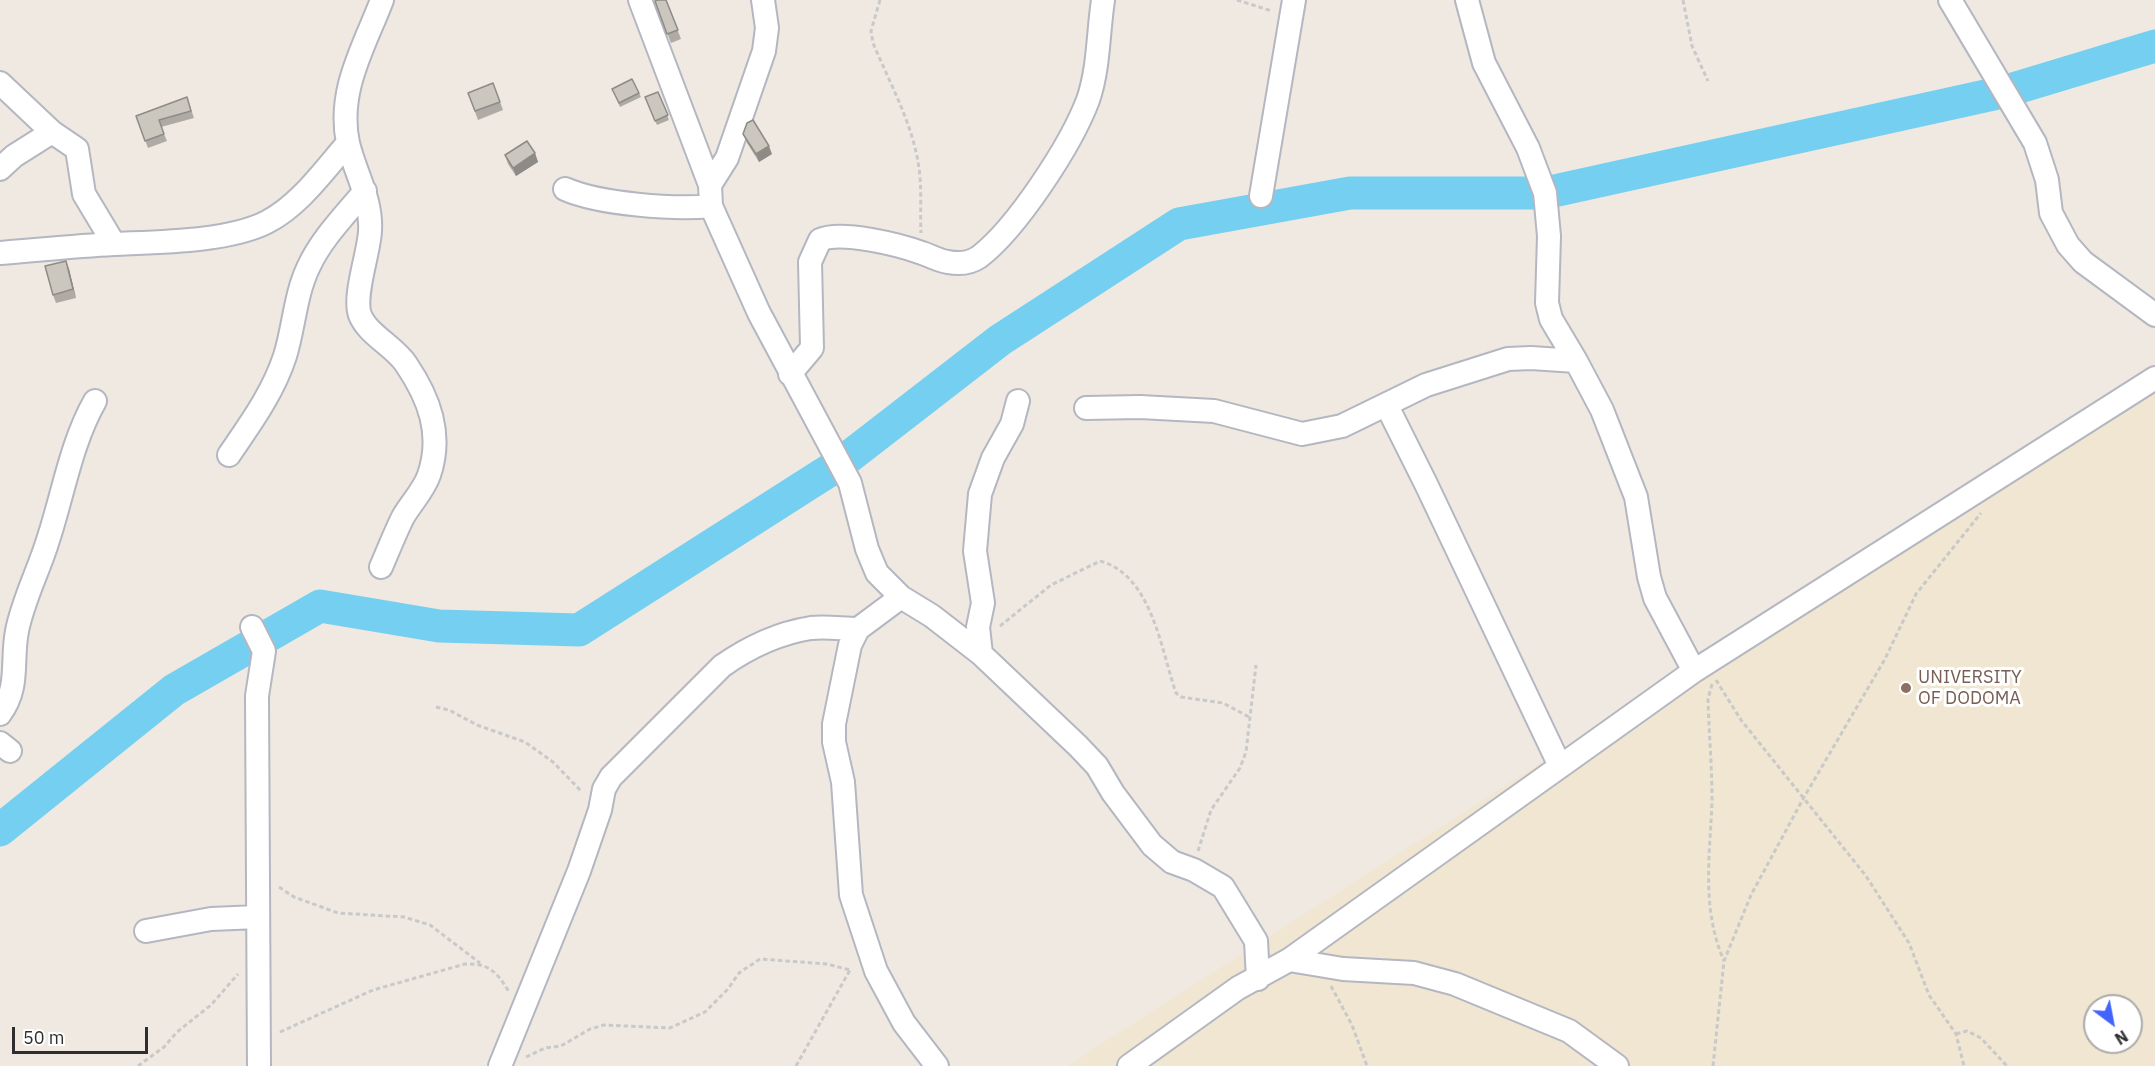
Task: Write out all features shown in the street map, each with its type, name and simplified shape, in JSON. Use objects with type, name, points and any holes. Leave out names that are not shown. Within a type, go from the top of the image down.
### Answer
[{"type":"street","points":[[381,567],[403,518],[429,476],[435,447],[435,424],[429,405],[406,364],[391,346],[365,326],[359,314],[357,302],[370,229],[365,190],[348,143],[347,92],[357,60],[382,0]]},
{"type":"street","points":[[640,0],[711,196],[754,304],[821,433],[841,463],[857,504],[867,549],[877,573],[901,597],[980,645],[1097,766],[1113,793],[1152,845],[1172,862],[1194,870],[1223,887],[1256,941],[1258,979]]},
{"type":"street","points":[[565,189],[585,195],[691,208],[711,196],[727,158],[764,51],[767,28],[763,0]]},
{"type":"street","points":[[790,374],[812,348],[810,262],[820,240],[828,236],[846,237],[921,252],[944,262],[960,264],[977,258],[1000,236],[1026,205],[1075,130],[1088,98],[1103,0]]},
{"type":"street","points":[[1467,0],[1484,63],[1528,148],[1545,194],[1550,236],[1547,303],[1551,319],[1602,410],[1636,497],[1649,577],[1655,598],[1694,671]]},
{"type":"street","points":[[1950,0],[2035,143],[2047,180],[2051,213],[2068,245],[2083,262],[2155,315]]},
{"type":"street","points":[[1260,196],[1292,8]]},
{"type":"street","points":[[0,83],[52,132],[77,149],[84,194],[114,244]]},
{"type":"street","points":[[0,169],[14,156],[52,132]]},
{"type":"street","points":[[0,253],[114,244],[163,244],[244,230],[266,223],[300,197],[348,143]]},
{"type":"street","points":[[228,455],[259,411],[275,382],[290,339],[298,294],[309,266],[330,232],[365,190]]},
{"type":"street","points":[[1086,408],[1140,407],[1214,411],[1302,434],[1342,426],[1426,385],[1508,359],[1576,361]]},
{"type":"street","points":[[1129,1066],[1238,988],[1289,960],[1694,671],[2155,378]]},
{"type":"street","points":[[0,714],[9,702],[14,687],[17,630],[82,428],[95,401]]},
{"type":"street","points":[[980,645],[982,603],[975,551],[981,494],[993,458],[1012,424],[1017,401]]},
{"type":"street","points":[[1387,406],[1560,766]]},
{"type":"street","points":[[901,597],[858,629],[846,657],[834,724],[834,742],[843,782],[851,895],[872,957],[904,1023],[936,1066]]},
{"type":"street","points":[[500,1066],[600,810],[604,789],[611,777],[722,666],[742,651],[764,641],[812,628],[858,629]]},
{"type":"street","points":[[257,636],[263,658],[257,696],[259,1066]]},
{"type":"street","points":[[146,931],[210,919],[258,917]]},
{"type":"street","points":[[1289,960],[1343,969],[1414,973],[1455,984],[1569,1031],[1617,1066]]},
{"type":"path","points":[[880,0],[871,31],[877,54],[903,111],[919,169],[921,252]]},
{"type":"path","points":[[1237,0],[1292,8]]},
{"type":"path","points":[[1683,0],[1692,45],[1708,81]]},
{"type":"path","points":[[1713,1066],[1724,961],[1751,895],[1803,799],[1885,659],[1916,594],[1983,509]]},
{"type":"path","points":[[980,645],[1051,585],[1100,561],[1111,565],[1132,582],[1144,602],[1160,639],[1176,693],[1181,697],[1223,703],[1251,718]]},
{"type":"path","points":[[1194,870],[1201,837],[1211,810],[1240,768],[1246,752],[1256,664]]},
{"type":"path","points":[[1724,961],[1715,941],[1707,886],[1712,802],[1708,699],[1714,676],[1741,720],[1866,876],[1909,943],[1929,995],[1956,1034],[1964,1066]]},
{"type":"path","points":[[436,707],[449,710],[477,725],[525,742],[553,762],[600,810]]},
{"type":"path","points":[[258,868],[282,890],[294,897],[338,913],[405,917],[430,926],[490,968],[503,982],[522,1014]]},
{"type":"path","points":[[796,1066],[850,970],[872,957]]},
{"type":"path","points":[[522,1059],[545,1048],[561,1046],[590,1029],[604,1025],[670,1028],[705,1012],[728,989],[739,973],[760,959],[827,964],[850,970]]},
{"type":"path","points":[[259,1042],[373,990],[465,964],[480,963]]},
{"type":"path","points":[[1319,965],[1352,1025],[1367,1066]]},
{"type":"path","points":[[138,1066],[164,1047],[177,1032],[211,1005],[242,967]]},
{"type":"path","points":[[1956,1034],[1967,1031],[1981,1038],[2007,1066]]},
{"type":"shaded area","name":"UNIVERSITY OF DODOMA","points":[[2155,370],[2155,1066],[1067,1066]]},
{"type":"building","points":[[666,0],[678,30],[667,34],[655,1]]},
{"type":"building","points":[[632,79],[639,93],[619,103],[612,89]]},
{"type":"building","points":[[493,83],[500,102],[475,111],[468,93]]},
{"type":"building","points":[[658,92],[668,115],[655,121],[645,97]]},
{"type":"building","points":[[187,97],[191,111],[159,120],[164,134],[145,141],[136,116]]},
{"type":"building","points":[[753,120],[769,146],[756,154],[743,134],[747,123]]},
{"type":"building","points":[[527,141],[535,153],[513,168],[505,155]]},
{"type":"building","points":[[66,261],[73,289],[53,295],[45,266]]},
{"type":"waterway","points":[[0,830],[174,690],[320,606],[439,626],[579,630],[841,463],[1000,340],[1179,224],[1350,193],[1545,193],[2003,92],[2155,46]]},
{"type":"place","name":"UNIVERSITY OF DODOMA","points":[[1906,688]]}]
